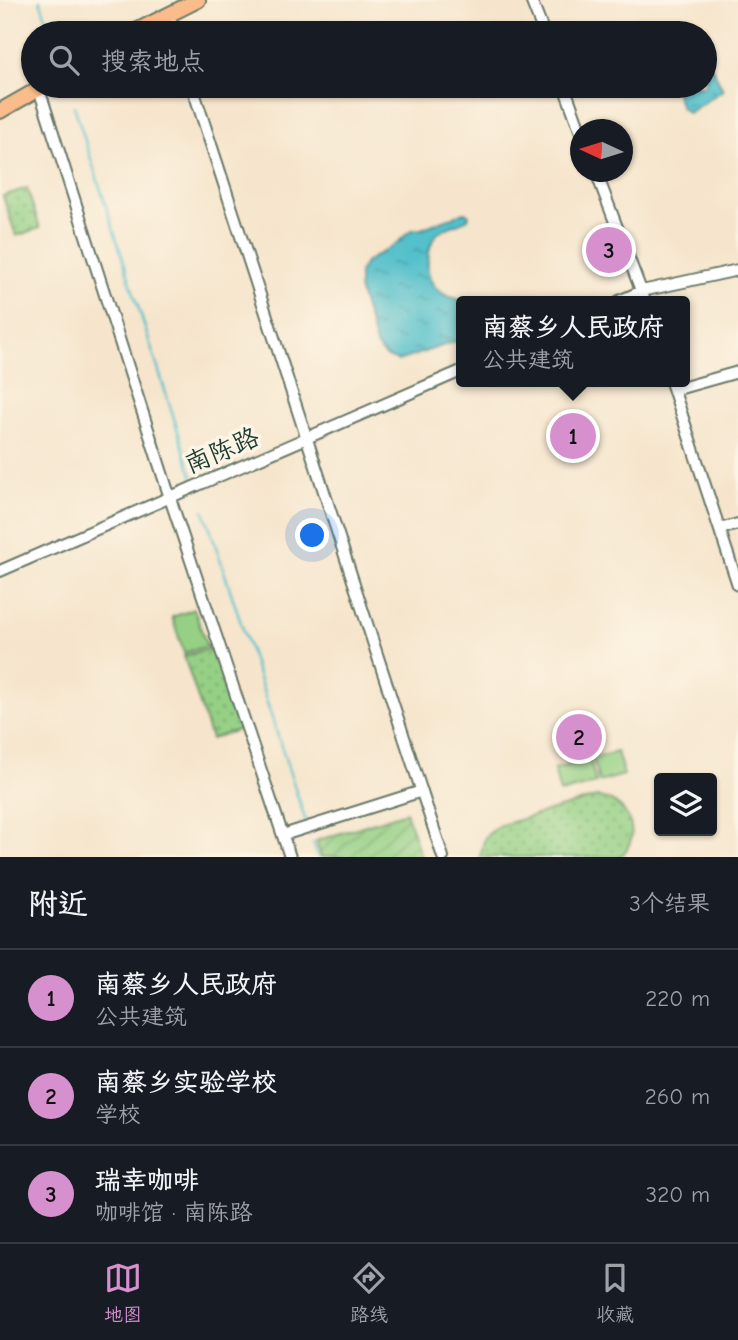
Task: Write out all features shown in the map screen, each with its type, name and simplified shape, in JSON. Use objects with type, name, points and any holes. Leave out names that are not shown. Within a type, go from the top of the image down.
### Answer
[{"type":"main road","points":[[154,21],[198,0]]},
{"type":"main road","points":[[0,111],[23,98]]},
{"type":"street","points":[[531,0],[539,21]]},
{"type":"street","points":[[168,13],[171,21]]},
{"type":"street","points":[[45,98],[170,498],[290,857]]},
{"type":"street","points":[[196,98],[443,857]]},
{"type":"street","points":[[568,98],[576,119]]},
{"type":"street","points":[[600,182],[643,296],[738,270]]},
{"type":"street","points":[[690,382],[738,372]]},
{"type":"street","name":"南陈路","points":[[0,570],[456,373]]},
{"type":"street","points":[[673,387],[738,585]]},
{"type":"street","points":[[720,529],[738,524]]},
{"type":"street","points":[[283,835],[422,791]]},
{"type":"green space","points":[[27,188],[40,228],[16,236],[3,196]]},
{"type":"green space","points":[[194,609],[207,646],[184,653],[172,617]]},
{"type":"green space","points":[[217,646],[243,728],[211,739],[184,656]]},
{"type":"green space","points":[[617,752],[624,775],[599,782],[593,758]]},
{"type":"green space","points":[[590,760],[596,783],[560,793],[554,769]]},
{"type":"green space","points":[[597,797],[616,804],[629,820],[631,839],[620,857],[480,857],[485,837],[498,826]]},
{"type":"green space","points":[[406,812],[421,857],[321,857],[316,841]]},
{"type":"water","points":[[717,78],[723,90],[717,94]]},
{"type":"water","points":[[678,98],[711,98],[688,113],[681,107]]},
{"type":"water","points":[[465,212],[469,215],[468,219],[434,237],[428,263],[428,272],[435,287],[456,299],[456,341],[398,361],[387,357],[377,347],[359,289],[359,273],[366,262],[396,244],[411,230],[421,229]]},
{"type":"waterway","points":[[40,0],[47,21]]},
{"type":"waterway","points":[[74,106],[193,478]]},
{"type":"waterway","points":[[204,510],[306,822]]},
{"type":"waterway","points":[[313,843],[318,857]]},
{"type":"place","name":"瑞幸咖啡","points":[[609,250]]},
{"type":"place","name":"南蔡乡人民政府","points":[[573,436]]},
{"type":"place","name":"南蔡乡实验学校","points":[[579,737]]}]
